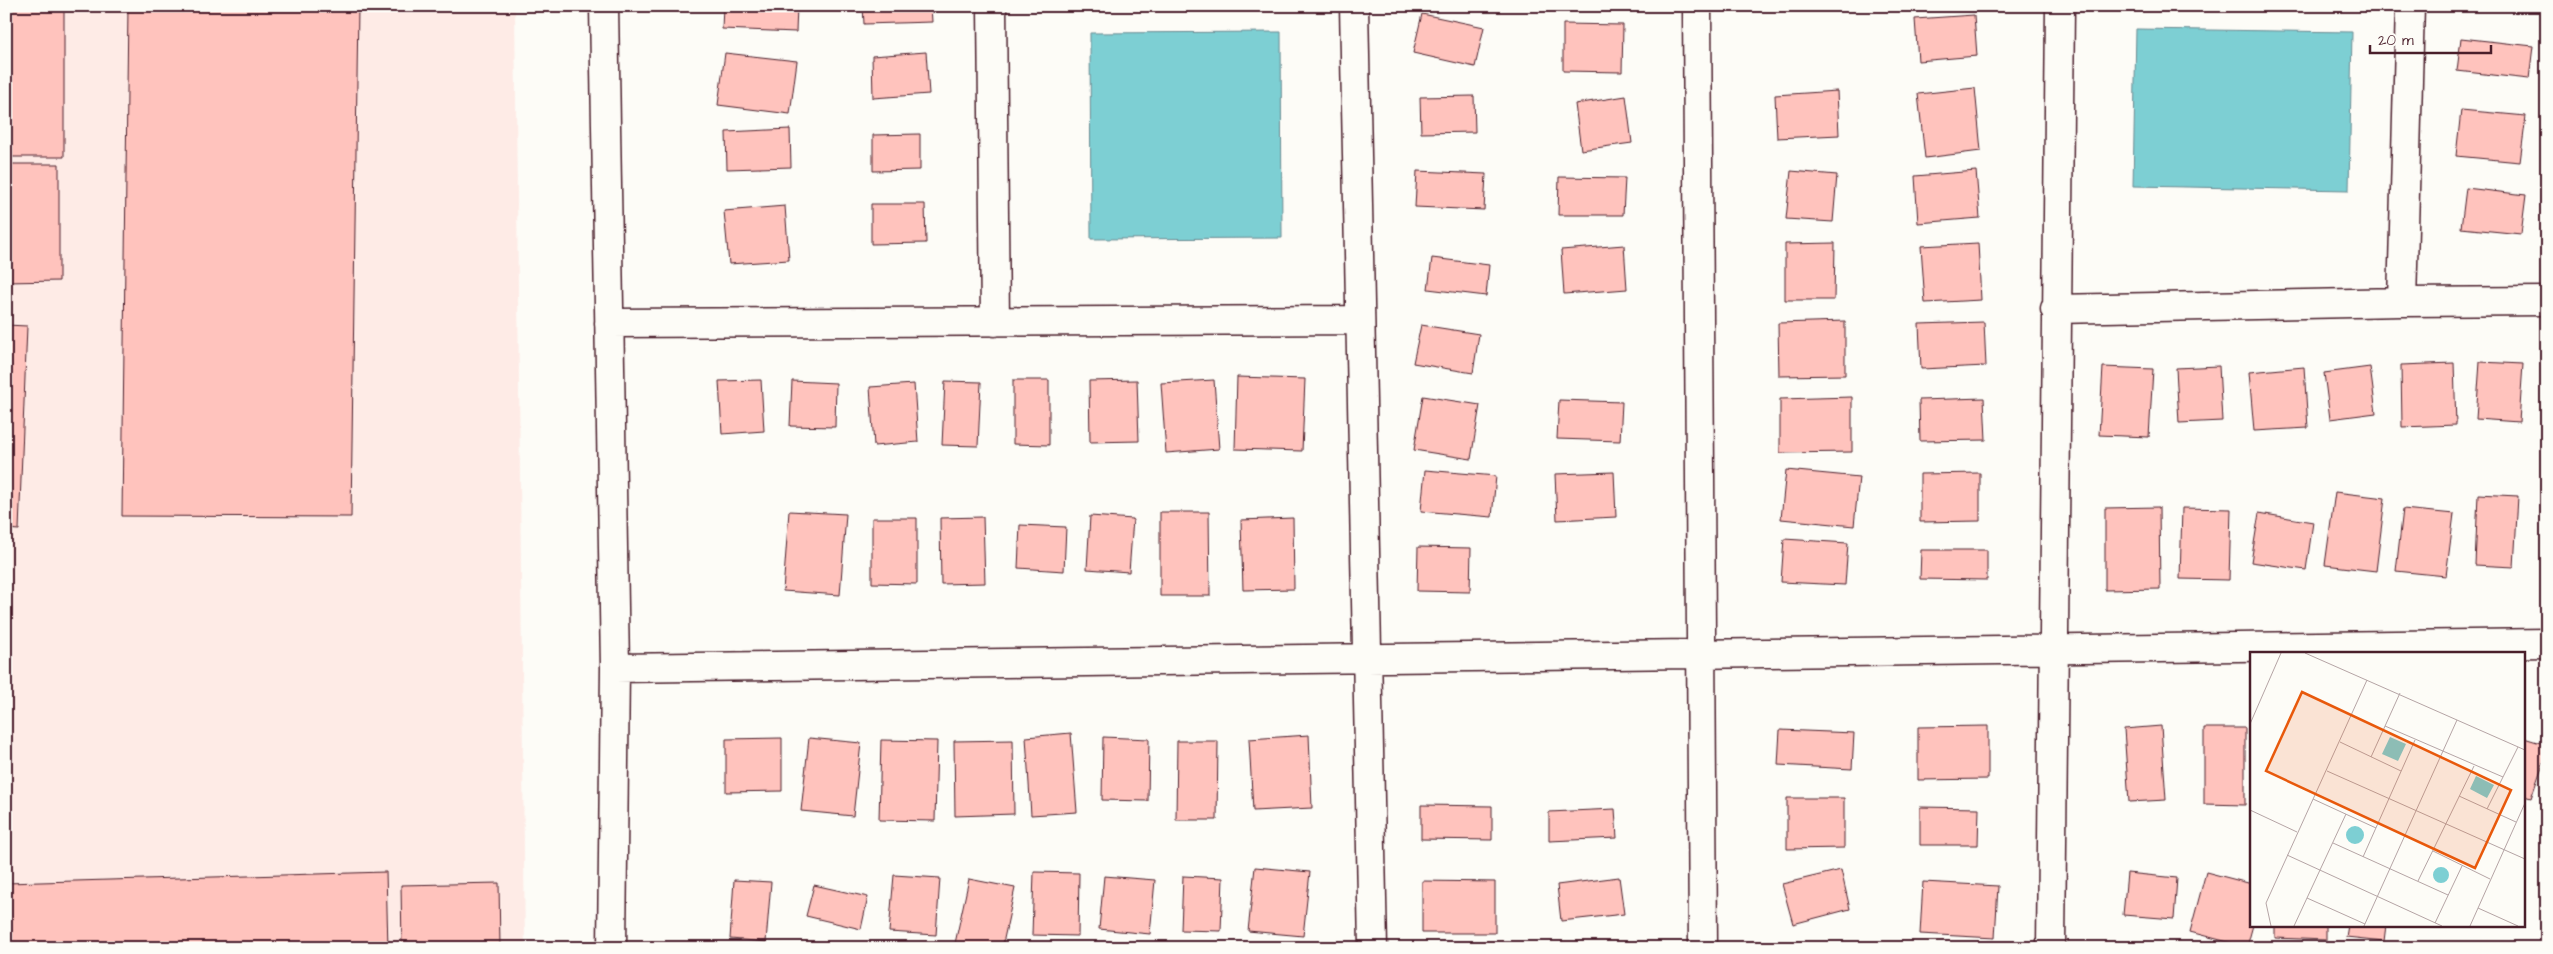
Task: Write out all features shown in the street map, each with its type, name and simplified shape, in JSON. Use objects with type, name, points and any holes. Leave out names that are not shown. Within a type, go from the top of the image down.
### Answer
[{"type":"street","points":[[604,6],[615,668],[612,948]]},
{"type":"street","points":[[992,6],[995,322]]},
{"type":"street","points":[[1354,6],[1373,948]]},
{"type":"street","points":[[1697,6],[1703,948]]},
{"type":"street","points":[[2051,948],[2060,6]]},
{"type":"street","points":[[2402,302],[2410,6]]},
{"type":"street","points":[[2056,308],[2402,302],[2547,302]]},
{"type":"street","points":[[609,323],[1360,320]]},
{"type":"street","points":[[615,668],[1701,653],[2053,651],[2547,642]]},
{"type":"shaded area","points":[[6,6],[515,6],[525,948],[6,948]]},
{"type":"water","points":[[2136,29],[2352,32],[2349,190],[2133,186]]},
{"type":"water","points":[[1281,32],[1282,238],[1091,239],[1090,33]]},
{"type":"building","points":[[6,6],[64,6],[64,157],[6,157]]},
{"type":"building","points":[[128,6],[358,6],[351,517],[122,516]]},
{"type":"building","points":[[723,6],[797,6],[796,32],[722,29]]},
{"type":"building","points":[[863,6],[931,6],[932,22],[864,24]]},
{"type":"building","points":[[1422,14],[1484,27],[1475,67],[1413,53]]},
{"type":"building","points":[[1974,15],[1977,56],[1918,61],[1915,19]]},
{"type":"building","points":[[1563,24],[1623,25],[1622,72],[1563,71]]},
{"type":"building","points":[[2461,38],[2533,46],[2529,79],[2457,71]]},
{"type":"building","points":[[926,52],[929,94],[873,98],[872,56]]},
{"type":"building","points":[[725,53],[797,61],[790,114],[718,105]]},
{"type":"building","points":[[1975,88],[1981,151],[1925,158],[1918,94]]},
{"type":"building","points":[[1837,91],[1839,135],[1777,138],[1775,95]]},
{"type":"building","points":[[1474,96],[1475,132],[1421,133],[1420,97]]},
{"type":"building","points":[[1626,96],[1632,143],[1581,150],[1575,104]]},
{"type":"building","points":[[2461,110],[2526,116],[2520,162],[2456,156]]},
{"type":"building","points":[[790,129],[791,167],[727,169],[726,132]]},
{"type":"building","points":[[920,134],[920,170],[873,171],[873,135]]},
{"type":"building","points":[[6,164],[59,164],[59,281],[6,282]]},
{"type":"building","points":[[1417,171],[1486,174],[1484,210],[1415,207]]},
{"type":"building","points":[[1791,171],[1837,175],[1833,222],[1786,219]]},
{"type":"building","points":[[1976,171],[1980,218],[1918,223],[1915,176]]},
{"type":"building","points":[[1559,177],[1625,178],[1623,215],[1558,215]]},
{"type":"building","points":[[2466,188],[2526,195],[2521,234],[2461,228]]},
{"type":"building","points":[[871,204],[925,204],[926,243],[871,244]]},
{"type":"building","points":[[785,206],[789,260],[729,264],[724,211]]},
{"type":"building","points":[[1835,243],[1834,300],[1785,300],[1785,244]]},
{"type":"building","points":[[1978,243],[1981,300],[1925,303],[1921,246]]},
{"type":"building","points":[[1624,245],[1627,289],[1564,294],[1561,250]]},
{"type":"building","points":[[1432,258],[1489,265],[1486,296],[1428,289]]},
{"type":"building","points":[[1845,321],[1845,375],[1779,376],[1778,323]]},
{"type":"building","points":[[1984,322],[1986,366],[1921,369],[1919,324]]},
{"type":"building","points":[[6,325],[27,326],[19,530],[6,529]]},
{"type":"building","points":[[1421,325],[1479,334],[1473,373],[1413,363]]},
{"type":"building","points":[[2546,361],[2547,418],[2542,418]]},
{"type":"building","points":[[2480,362],[2523,364],[2519,422],[2476,419]]},
{"type":"building","points":[[2454,363],[2456,425],[2402,427],[2401,365]]},
{"type":"building","points":[[2219,366],[2222,421],[2179,423],[2176,368]]},
{"type":"building","points":[[2103,367],[2153,369],[2149,437],[2099,435]]},
{"type":"building","points":[[2304,367],[2308,428],[2254,431],[2249,372]]},
{"type":"building","points":[[2370,367],[2376,413],[2330,419],[2324,373]]},
{"type":"building","points":[[1237,377],[1305,379],[1302,451],[1235,449]]},
{"type":"building","points":[[761,380],[764,431],[722,434],[719,381]]},
{"type":"building","points":[[1013,380],[1049,380],[1049,445],[1013,444]]},
{"type":"building","points":[[1137,380],[1139,441],[1090,442],[1089,381]]},
{"type":"building","points":[[1214,380],[1219,449],[1166,453],[1161,383]]},
{"type":"building","points":[[792,381],[836,383],[835,427],[790,426]]},
{"type":"building","points":[[945,381],[981,382],[978,446],[942,445]]},
{"type":"building","points":[[914,384],[918,442],[874,446],[870,387]]},
{"type":"building","points":[[1423,396],[1480,405],[1471,459],[1414,450]]},
{"type":"building","points":[[1852,397],[1852,452],[1780,453],[1780,399]]},
{"type":"building","points":[[1984,398],[1986,440],[1920,441],[1919,400]]},
{"type":"building","points":[[1559,400],[1622,402],[1620,441],[1557,439]]},
{"type":"building","points":[[1425,470],[1496,476],[1492,517],[1421,511]]},
{"type":"building","points":[[1786,470],[1859,477],[1854,526],[1781,519]]},
{"type":"building","points":[[1614,472],[1616,517],[1557,520],[1555,474]]},
{"type":"building","points":[[1980,473],[1980,521],[1920,522],[1920,474]]},
{"type":"building","points":[[2335,492],[2385,498],[2376,571],[2325,565]]},
{"type":"building","points":[[2478,494],[2518,496],[2514,567],[2475,565]]},
{"type":"building","points":[[2159,507],[2160,589],[2105,590],[2105,508]]},
{"type":"building","points":[[2182,508],[2231,509],[2229,580],[2180,579]]},
{"type":"building","points":[[2403,509],[2454,514],[2446,576],[2396,571]]},
{"type":"building","points":[[789,511],[846,514],[840,595],[783,591]]},
{"type":"building","points":[[1160,512],[1209,512],[1210,596],[1160,596]]},
{"type":"building","points":[[2259,513],[2313,522],[2306,570],[2251,562]]},
{"type":"building","points":[[1090,516],[1133,519],[1129,572],[1087,569]]},
{"type":"building","points":[[983,517],[985,583],[941,584],[940,518]]},
{"type":"building","points":[[872,518],[917,518],[917,584],[872,583]]},
{"type":"building","points":[[1293,518],[1294,589],[1243,590],[1241,520]]},
{"type":"building","points":[[1020,525],[1066,527],[1064,571],[1018,568]]},
{"type":"building","points":[[1784,539],[1848,543],[1845,585],[1781,582]]},
{"type":"building","points":[[1418,547],[1471,548],[1470,592],[1417,591]]},
{"type":"building","points":[[1921,550],[1987,550],[1987,580],[1920,579]]},
{"type":"building","points":[[1988,726],[1988,779],[1918,780],[1918,727]]},
{"type":"building","points":[[2161,726],[2166,800],[2129,802],[2124,729]]},
{"type":"building","points":[[2204,728],[2245,728],[2245,805],[2204,804]]},
{"type":"building","points":[[1780,730],[1854,733],[1852,769],[1778,765]]},
{"type":"building","points":[[1071,733],[1077,812],[1031,815],[1026,737]]},
{"type":"building","points":[[1309,735],[1312,808],[1253,811],[1249,739]]},
{"type":"building","points":[[1103,737],[1149,739],[1148,801],[1102,800]]},
{"type":"building","points":[[782,738],[782,791],[726,792],[726,739]]},
{"type":"building","points":[[809,738],[861,743],[853,816],[801,811]]},
{"type":"building","points":[[2526,739],[2547,745],[2547,752],[2531,798],[2526,797]]},
{"type":"building","points":[[881,740],[937,741],[935,821],[879,820]]},
{"type":"building","points":[[1013,740],[1014,814],[955,816],[954,741]]},
{"type":"building","points":[[1177,741],[1218,741],[1217,820],[1176,820]]},
{"type":"building","points":[[1787,798],[1844,798],[1844,848],[1787,849]]},
{"type":"building","points":[[1421,805],[1492,806],[1492,840],[1421,839]]},
{"type":"building","points":[[1920,807],[1979,808],[1978,845],[1920,845]]},
{"type":"building","points":[[1615,809],[1617,838],[1549,841],[1549,812]]},
{"type":"building","points":[[1255,867],[1310,872],[1303,936],[1248,931]]},
{"type":"building","points":[[1841,870],[1850,909],[1793,924],[1782,884]]},
{"type":"building","points":[[386,872],[388,948],[6,948],[6,883]]},
{"type":"building","points":[[1034,872],[1079,873],[1078,936],[1032,935]]},
{"type":"building","points":[[2206,872],[2250,883],[2250,926],[2253,926],[2247,947],[2190,932]]},
{"type":"building","points":[[2127,873],[2177,878],[2174,919],[2123,915]]},
{"type":"building","points":[[894,875],[940,878],[936,935],[889,932]]},
{"type":"building","points":[[1104,876],[1155,880],[1150,934],[1099,929]]},
{"type":"building","points":[[1183,876],[1223,878],[1221,931],[1181,930]]},
{"type":"building","points":[[1619,877],[1624,914],[1561,921],[1557,885]]},
{"type":"building","points":[[969,879],[1015,888],[1002,948],[954,948]]},
{"type":"building","points":[[734,880],[771,882],[766,942],[730,939]]},
{"type":"building","points":[[1422,881],[1495,882],[1495,933],[1422,933]]},
{"type":"building","points":[[1923,882],[1998,886],[1995,938],[1920,934]]},
{"type":"building","points":[[499,883],[500,948],[402,948],[401,885]]},
{"type":"building","points":[[814,885],[868,897],[861,929],[806,916]]},
{"type":"building","points":[[2275,926],[2326,926],[2326,940],[2275,938]]},
{"type":"building","points":[[2348,926],[2386,926],[2384,941],[2346,937]]}]
